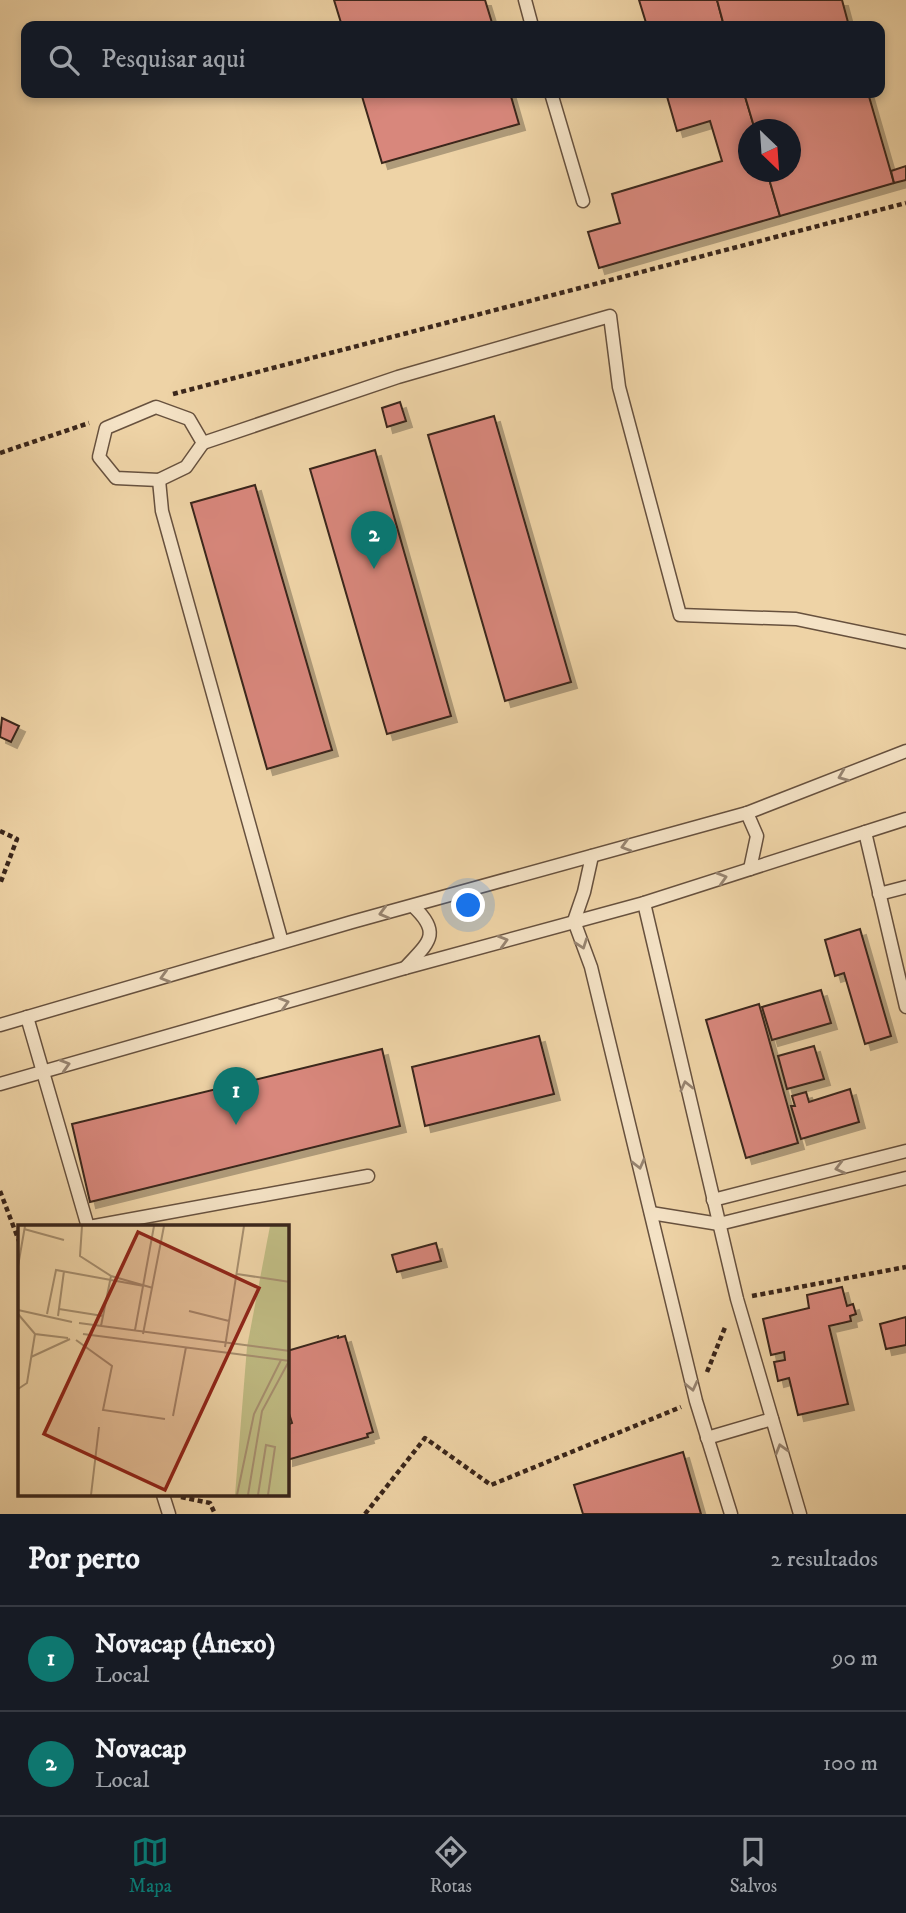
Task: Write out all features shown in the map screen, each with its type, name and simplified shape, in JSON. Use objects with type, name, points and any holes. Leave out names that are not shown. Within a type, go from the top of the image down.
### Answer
[{"type":"lane","points":[[525,0],[531,21]]},
{"type":"lane","points":[[552,98],[583,201]]},
{"type":"lane","points":[[203,443],[189,419],[156,407],[106,428],[99,457],[116,478],[159,480],[186,467],[203,443],[398,377],[610,316],[619,387],[680,615],[796,620],[906,642]]},
{"type":"lane","points":[[159,480],[162,510],[282,943]]},
{"type":"lane","points":[[0,1025],[747,813],[906,751]]},
{"type":"lane","points":[[747,813],[757,836],[750,869]]},
{"type":"lane","points":[[0,1084],[643,903],[906,819]]},
{"type":"lane","points":[[865,832],[906,1007]]},
{"type":"lane","points":[[592,856],[574,921],[590,967],[696,1401],[731,1514]]},
{"type":"lane","points":[[879,894],[906,887]]},
{"type":"lane","points":[[643,903],[737,1299],[800,1514]]},
{"type":"lane","points":[[405,968],[427,943],[431,931],[428,919],[413,906]]},
{"type":"lane","points":[[27,1017],[87,1225]]},
{"type":"lane","points":[[713,1200],[906,1151]]},
{"type":"lane","points":[[99,1225],[368,1176]]},
{"type":"lane","points":[[652,1213],[719,1224],[906,1178]]},
{"type":"lane","points":[[707,1438],[772,1419]]},
{"type":"lane","points":[[163,1496],[169,1514]]},
{"type":"path","points":[[162,398],[906,203]]},
{"type":"path","points":[[0,453],[99,419]]},
{"type":"path","points":[[0,831],[17,839],[0,884]]},
{"type":"path","points":[[0,1191],[18,1238]]},
{"type":"path","points":[[365,1514],[425,1438],[491,1485],[696,1401],[737,1299],[906,1267]]},
{"type":"path","points":[[176,1496],[210,1503],[215,1514]]},
{"type":"building","points":[[334,0],[485,0],[491,21],[340,21]]},
{"type":"building","points":[[639,0],[717,0],[723,21],[645,21]]},
{"type":"building","points":[[717,0],[842,0],[848,21],[723,21]]},
{"type":"building","points":[[362,98],[511,98],[519,124],[382,163]]},
{"type":"building","points":[[667,98],[745,98],[752,119],[738,119],[738,182],[770,182],[780,216],[599,268],[588,232],[620,223],[612,194],[722,161],[710,121],[677,131]]},
{"type":"building","points":[[745,98],[869,98],[894,183],[780,216],[770,182],[801,182],[801,119],[752,119]]},
{"type":"building","points":[[906,166],[906,180],[894,183],[891,171]]},
{"type":"building","points":[[400,402],[406,421],[387,427],[382,408]]},
{"type":"building","points":[[494,416],[571,682],[505,701],[428,435]]},
{"type":"building","points":[[375,450],[451,716],[387,734],[310,469]]},
{"type":"building","points":[[255,485],[332,750],[267,769],[191,503]]},
{"type":"building","points":[[2,718],[19,726],[11,742],[0,737]]},
{"type":"building","points":[[860,929],[891,1036],[865,1044],[844,973],[835,976],[825,940]]},
{"type":"building","points":[[821,990],[831,1023],[772,1040],[762,1007]]},
{"type":"building","points":[[759,1004],[798,1143],[746,1158],[706,1020]]},
{"type":"building","points":[[539,1036],[554,1094],[425,1126],[412,1067]]},
{"type":"building","points":[[814,1046],[824,1079],[787,1089],[778,1056]]},
{"type":"building","points":[[382,1049],[400,1126],[90,1202],[72,1124]]},
{"type":"building","points":[[850,1089],[859,1122],[801,1139],[791,1106],[795,1106],[792,1096],[806,1092],[809,1102]]},
{"type":"building","points":[[436,1243],[441,1261],[397,1272],[392,1255]]},
{"type":"building","points":[[842,1287],[847,1306],[853,1304],[856,1314],[850,1316],[851,1321],[829,1326],[848,1404],[798,1415],[789,1378],[778,1381],[774,1362],[785,1360],[784,1352],[771,1355],[763,1319],[809,1308],[807,1295]]},
{"type":"building","points":[[906,1317],[906,1345],[886,1349],[880,1324]]},
{"type":"building","points":[[345,1336],[373,1432],[367,1434],[368,1437],[289,1459],[289,1424],[292,1423],[289,1413],[289,1350]]},
{"type":"building","points":[[683,1452],[701,1514],[583,1514],[574,1485]]},
{"type":"place","name":"Novacap","points":[[374,569]]},
{"type":"place","name":"Novacap (Anexo)","points":[[236,1125]]}]
